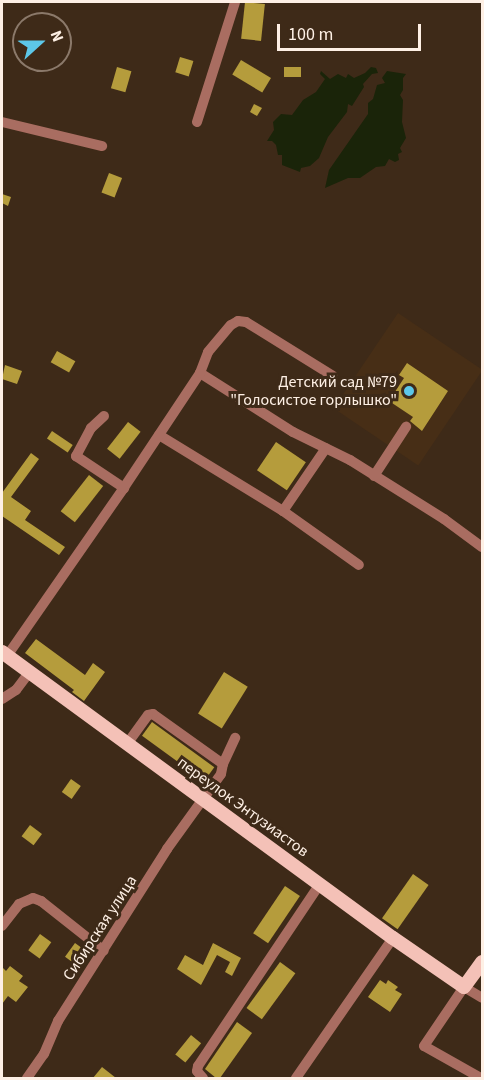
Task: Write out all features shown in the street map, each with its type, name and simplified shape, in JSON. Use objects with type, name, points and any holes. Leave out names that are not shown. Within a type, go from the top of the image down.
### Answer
[{"type":"main road","name":"переулок Энтузиастов","points":[[4,654],[393,938],[474,993]]},
{"type":"main road","points":[[474,993],[483,962]]},
{"type":"street","points":[[197,122],[235,2]]},
{"type":"street","points":[[2,122],[102,146]]},
{"type":"street","points":[[4,654],[124,488],[200,373],[208,352],[231,325],[238,321],[246,322],[333,376]]},
{"type":"street","points":[[200,373],[293,432],[326,448],[444,519],[483,547]]},
{"type":"street","points":[[104,416],[91,428],[76,456],[124,488]]},
{"type":"street","points":[[374,476],[406,427]]},
{"type":"street","points":[[159,435],[283,511],[359,565]]},
{"type":"street","points":[[283,511],[326,448]]},
{"type":"street","points":[[2,699],[16,690],[29,673]]},
{"type":"street","points":[[128,743],[148,715],[153,714],[223,765]]},
{"type":"street","name":"Сибирская улица","points":[[27,1078],[45,1054],[58,1021],[167,849],[219,779],[235,738]]},
{"type":"street","points":[[203,1078],[197,1071],[198,1066],[320,884]]},
{"type":"street","points":[[2,926],[19,904],[33,898],[41,901],[104,951]]},
{"type":"street","points":[[296,1078],[393,938]]},
{"type":"street","points":[[474,993],[424,1046],[481,1078]]},
{"type":"shaded area","points":[[371,67],[376,68],[378,73],[372,74],[363,84],[364,87],[352,106],[348,104],[347,112],[328,137],[319,158],[310,166],[301,168],[300,172],[282,165],[282,155],[278,155],[276,145],[272,141],[267,141],[274,130],[273,122],[281,114],[292,115],[303,100],[316,92],[325,79],[320,74],[321,71],[330,79],[338,74],[346,78],[348,74],[354,78]]},
{"type":"shaded area","points":[[387,71],[406,74],[400,95],[403,100],[402,122],[406,138],[400,148],[402,152],[398,154],[399,160],[395,162],[389,159],[385,166],[376,167],[360,178],[348,178],[325,188],[329,170],[368,114],[368,103],[373,99],[377,85],[385,83],[382,78]]},
{"type":"shaded area","name":"Детский сад №79 \"Голосистое горлышко\"","points":[[398,313],[482,370],[418,465],[334,408]]},
{"type":"building","points":[[245,2],[265,4],[261,41],[241,39]]},
{"type":"building","points":[[180,57],[193,61],[189,76],[175,72]]},
{"type":"building","points":[[241,60],[271,78],[262,93],[232,75]]},
{"type":"building","points":[[117,67],[131,71],[125,92],[111,88]]},
{"type":"building","points":[[284,67],[301,67],[301,77],[284,77]]},
{"type":"building","points":[[254,104],[262,108],[257,116],[250,112]]},
{"type":"building","points":[[109,173],[122,178],[115,198],[101,193]]},
{"type":"building","points":[[2,194],[11,197],[8,206],[2,203]]},
{"type":"building","points":[[57,351],[75,361],[69,373],[51,362]]},
{"type":"building","points":[[407,363],[448,391],[422,431],[410,421],[413,417],[389,401],[404,378],[399,375]]},
{"type":"building","points":[[5,365],[22,371],[17,384],[2,379]]},
{"type":"building","points":[[128,422],[141,432],[120,459],[107,449]]},
{"type":"building","points":[[52,431],[73,445],[68,452],[47,438]]},
{"type":"building","points":[[276,442],[306,462],[287,490],[257,470]]},
{"type":"building","points":[[31,453],[39,459],[11,497],[31,511],[25,520],[65,547],[59,555],[2,516],[2,493]]},
{"type":"building","points":[[89,475],[103,486],[75,522],[61,511]]},
{"type":"building","points":[[36,639],[85,675],[93,663],[105,672],[84,701],[72,692],[74,690],[25,653]]},
{"type":"building","points":[[224,672],[248,687],[222,728],[198,714]]},
{"type":"building","points":[[152,722],[214,767],[204,781],[142,736]]},
{"type":"building","points":[[71,779],[81,786],[72,799],[62,792]]},
{"type":"building","points":[[30,825],[42,834],[34,845],[22,836]]},
{"type":"building","points":[[413,874],[429,885],[398,929],[382,918]]},
{"type":"building","points":[[285,886],[300,896],[268,943],[253,933]]},
{"type":"building","points":[[40,934],[51,942],[40,958],[28,950]]},
{"type":"building","points":[[75,943],[90,954],[80,968],[65,957]]},
{"type":"building","points":[[213,943],[241,958],[232,976],[225,972],[230,962],[217,955],[201,985],[177,969],[185,955],[203,965]]},
{"type":"building","points":[[280,962],[295,973],[262,1019],[246,1008]]},
{"type":"building","points":[[10,966],[23,976],[19,981],[28,987],[16,1002],[8,996],[2,1004],[2,967],[6,971]]},
{"type":"building","points":[[380,980],[386,984],[388,980],[398,987],[395,990],[402,994],[390,1012],[368,997]]},
{"type":"building","points":[[237,1022],[252,1033],[220,1078],[216,1078],[205,1069]]},
{"type":"building","points":[[191,1035],[201,1043],[185,1063],[175,1054]]},
{"type":"building","points":[[102,1067],[116,1078],[93,1078]]},
{"type":"place","name":"Детский сад №79 \"Голосистое горлышко\"","points":[[409,391]]}]
